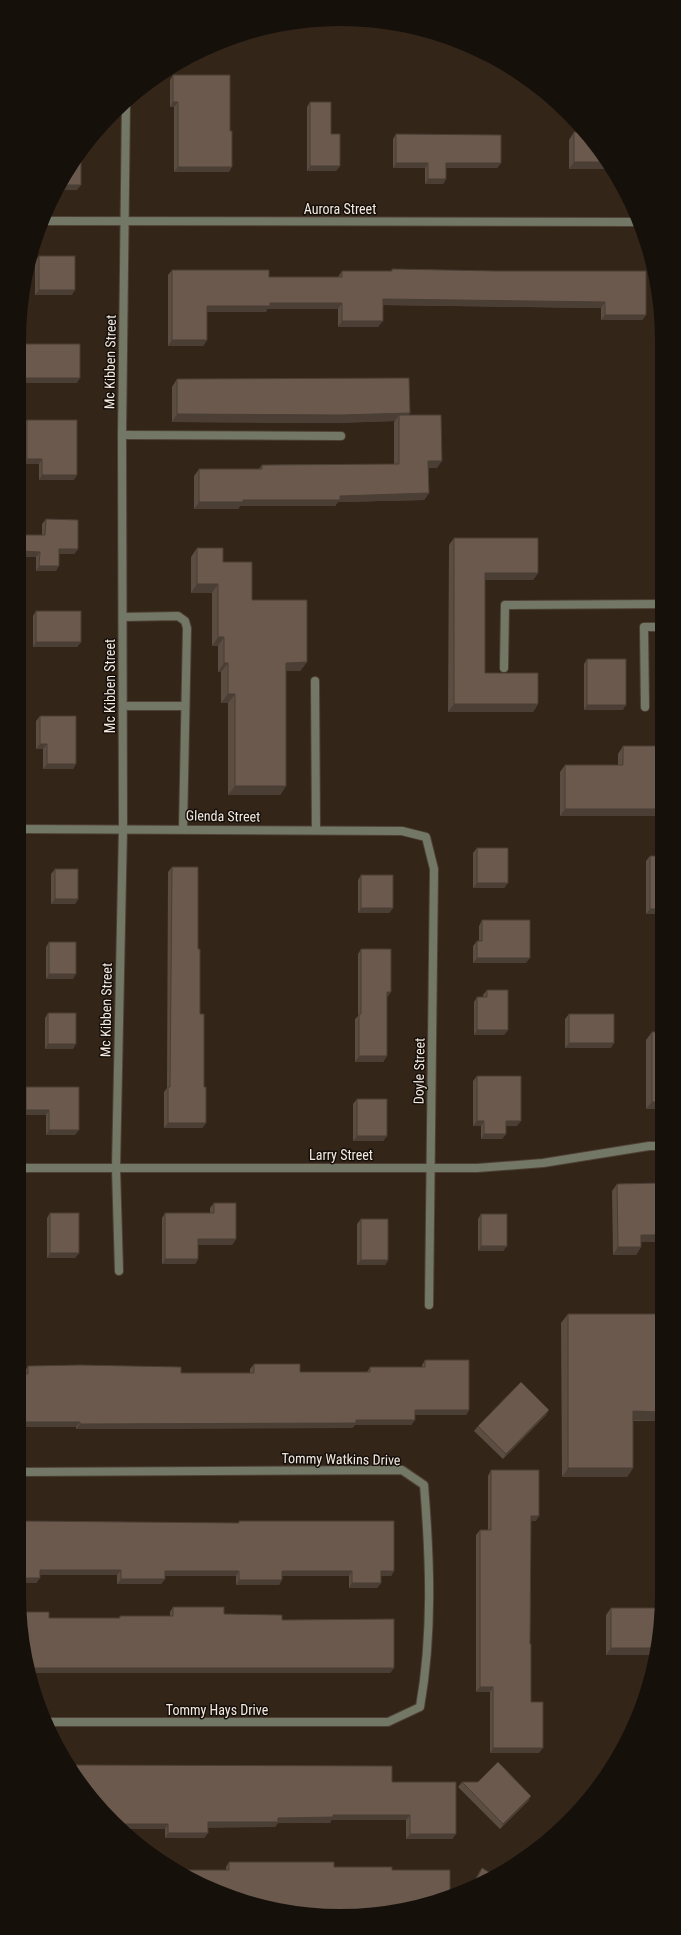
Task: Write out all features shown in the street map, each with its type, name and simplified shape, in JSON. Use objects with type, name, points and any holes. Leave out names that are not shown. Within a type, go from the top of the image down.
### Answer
[{"type":"street","name":"Mc Kibben Street","points":[[119,1271],[116,1168],[123,828],[124,706],[122,435],[126,111]]},
{"type":"street","name":"Aurora Street","points":[[50,221],[632,222]]},
{"type":"street","points":[[122,435],[341,436]]},
{"type":"street","points":[[504,668],[505,604],[655,604]]},
{"type":"street","points":[[123,617],[178,616],[185,621],[187,628],[183,829]]},
{"type":"street","points":[[645,707],[644,627],[655,626]]},
{"type":"street","points":[[315,680],[316,830]]},
{"type":"street","points":[[124,706],[185,706]]},
{"type":"street","name":"Glenda Street","points":[[26,829],[123,828],[402,831],[426,837]]},
{"type":"street","name":"Doyle Street","points":[[426,837],[434,869],[429,1305]]},
{"type":"street","name":"Larry Street","points":[[26,1168],[477,1168],[543,1163],[655,1146]]},
{"type":"street","name":"Tommy Watkins Drive","points":[[26,1472],[402,1470],[424,1485],[430,1561],[427,1671],[420,1708],[388,1722]]},
{"type":"street","name":"Tommy Hays Drive","points":[[53,1722],[388,1722]]},
{"type":"building","points":[[173,75],[230,75],[230,131],[232,131],[232,167],[178,167],[178,102],[173,102]]},
{"type":"building","points":[[310,102],[331,102],[331,134],[340,134],[340,166],[310,166]]},
{"type":"building","points":[[574,132],[576,132],[599,162],[574,162]]},
{"type":"building","points":[[396,134],[501,135],[501,163],[446,163],[446,179],[428,179],[428,163],[396,163]]},
{"type":"building","points":[[81,163],[81,185],[67,185]]},
{"type":"building","points":[[39,256],[75,256],[75,290],[39,290]]},
{"type":"building","points":[[392,269],[646,271],[646,315],[605,315],[605,302],[383,299],[383,321],[342,321],[342,303],[270,303],[270,306],[207,306],[207,340],[172,340],[172,270],[269,270],[269,277],[342,277],[342,271],[392,271]]},
{"type":"building","points":[[26,344],[80,344],[80,378],[26,378]]},
{"type":"building","points":[[409,378],[410,413],[340,415],[177,414],[177,379]]},
{"type":"building","points":[[399,415],[441,415],[442,461],[428,461],[429,493],[340,496],[340,500],[243,500],[243,502],[199,502],[199,469],[262,469],[262,465],[399,464]]},
{"type":"building","points":[[27,420],[77,420],[77,475],[42,475],[42,459],[27,459]]},
{"type":"building","points":[[46,519],[78,520],[78,549],[59,549],[59,566],[39,566],[40,552],[26,551],[26,535],[45,535]]},
{"type":"building","points":[[454,538],[538,538],[538,573],[485,573],[485,673],[538,673],[538,704],[454,704]]},
{"type":"building","points":[[197,548],[223,548],[223,562],[252,562],[252,600],[307,600],[307,662],[286,663],[286,786],[235,786],[235,694],[228,694],[228,663],[224,663],[224,637],[218,637],[218,584],[197,584]]},
{"type":"building","points":[[36,611],[81,611],[81,642],[36,642]]},
{"type":"building","points":[[587,659],[626,659],[626,705],[587,705]]},
{"type":"building","points":[[40,716],[76,716],[76,764],[47,764],[47,744],[40,744]]},
{"type":"building","points":[[623,746],[655,746],[655,809],[565,809],[565,765],[623,765]]},
{"type":"building","points":[[477,848],[508,848],[508,883],[477,883]]},
{"type":"building","points":[[650,856],[655,856],[655,909],[650,909]]},
{"type":"building","points":[[172,867],[198,867],[200,1014],[204,1014],[204,1087],[206,1087],[206,1123],[168,1123],[168,1087],[170,1087]]},
{"type":"building","points":[[55,869],[78,869],[78,899],[55,899]]},
{"type":"building","points":[[361,875],[393,875],[393,908],[361,908]]},
{"type":"building","points":[[482,920],[530,920],[530,958],[477,958],[477,941],[482,941]]},
{"type":"building","points":[[49,942],[76,942],[76,974],[49,974]]},
{"type":"building","points":[[361,949],[391,949],[391,992],[387,992],[387,1056],[359,1056],[359,1014],[361,1014]]},
{"type":"building","points":[[487,990],[508,990],[508,1030],[477,1030],[477,997],[487,997]]},
{"type":"building","points":[[48,1013],[76,1013],[76,1044],[48,1044]]},
{"type":"building","points":[[569,1014],[614,1014],[614,1043],[569,1043]]},
{"type":"building","points":[[652,1032],[655,1032],[655,1102],[652,1102]]},
{"type":"building","points":[[477,1076],[521,1076],[521,1121],[506,1121],[506,1134],[484,1134],[484,1121],[477,1121]]},
{"type":"building","points":[[26,1087],[79,1087],[79,1130],[49,1130],[49,1110],[26,1110]]},
{"type":"building","points":[[357,1099],[387,1099],[387,1136],[357,1136]]},
{"type":"building","points":[[655,1183],[655,1235],[641,1235],[641,1247],[618,1247],[617,1184]]},
{"type":"building","points":[[214,1203],[236,1203],[236,1239],[198,1239],[198,1259],[165,1259],[165,1213],[214,1213]]},
{"type":"building","points":[[50,1213],[79,1213],[79,1253],[50,1253]]},
{"type":"building","points":[[481,1214],[507,1214],[507,1246],[481,1246]]},
{"type":"building","points":[[361,1219],[388,1219],[388,1260],[361,1260]]},
{"type":"building","points":[[568,1314],[655,1314],[655,1412],[633,1411],[633,1468],[568,1468]]},
{"type":"building","points":[[425,1360],[469,1360],[469,1410],[415,1410],[415,1420],[356,1420],[356,1423],[80,1424],[80,1422],[26,1422],[26,1374],[28,1374],[28,1366],[80,1365],[181,1367],[181,1373],[254,1373],[254,1364],[300,1364],[300,1372],[370,1372],[370,1367],[425,1367]]},
{"type":"building","points":[[521,1382],[549,1410],[506,1454],[478,1426]]},
{"type":"building","points":[[491,1470],[539,1470],[539,1516],[531,1516],[530,1644],[531,1702],[543,1702],[543,1748],[493,1748],[493,1687],[480,1687],[480,1530],[491,1530]]},
{"type":"building","points":[[26,1521],[239,1523],[239,1521],[394,1521],[394,1571],[381,1571],[381,1583],[352,1583],[352,1571],[282,1571],[282,1580],[239,1580],[239,1571],[165,1571],[165,1579],[121,1579],[121,1570],[40,1570],[40,1578],[26,1578]]},
{"type":"building","points":[[173,1607],[224,1607],[224,1614],[282,1615],[282,1620],[394,1619],[394,1668],[35,1668],[29,1636],[27,1612],[49,1612],[49,1618],[173,1616]]},
{"type":"building","points":[[611,1608],[654,1608],[650,1648],[611,1648]]},
{"type":"building","points":[[498,1762],[531,1796],[503,1824],[462,1782],[478,1782]]},
{"type":"building","points":[[76,1765],[392,1766],[392,1782],[456,1782],[456,1834],[410,1834],[410,1815],[333,1815],[333,1817],[278,1818],[278,1822],[208,1822],[208,1833],[168,1833],[168,1824],[126,1824],[104,1802]]},
{"type":"building","points":[[229,1862],[334,1862],[334,1867],[392,1867],[392,1870],[450,1870],[450,1889],[402,1903],[382,1906],[340,1909],[320,1908],[279,1903],[259,1898],[220,1885],[188,1870],[229,1870]]},
{"type":"building","points":[[482,1868],[489,1872],[480,1877],[477,1878]]}]
